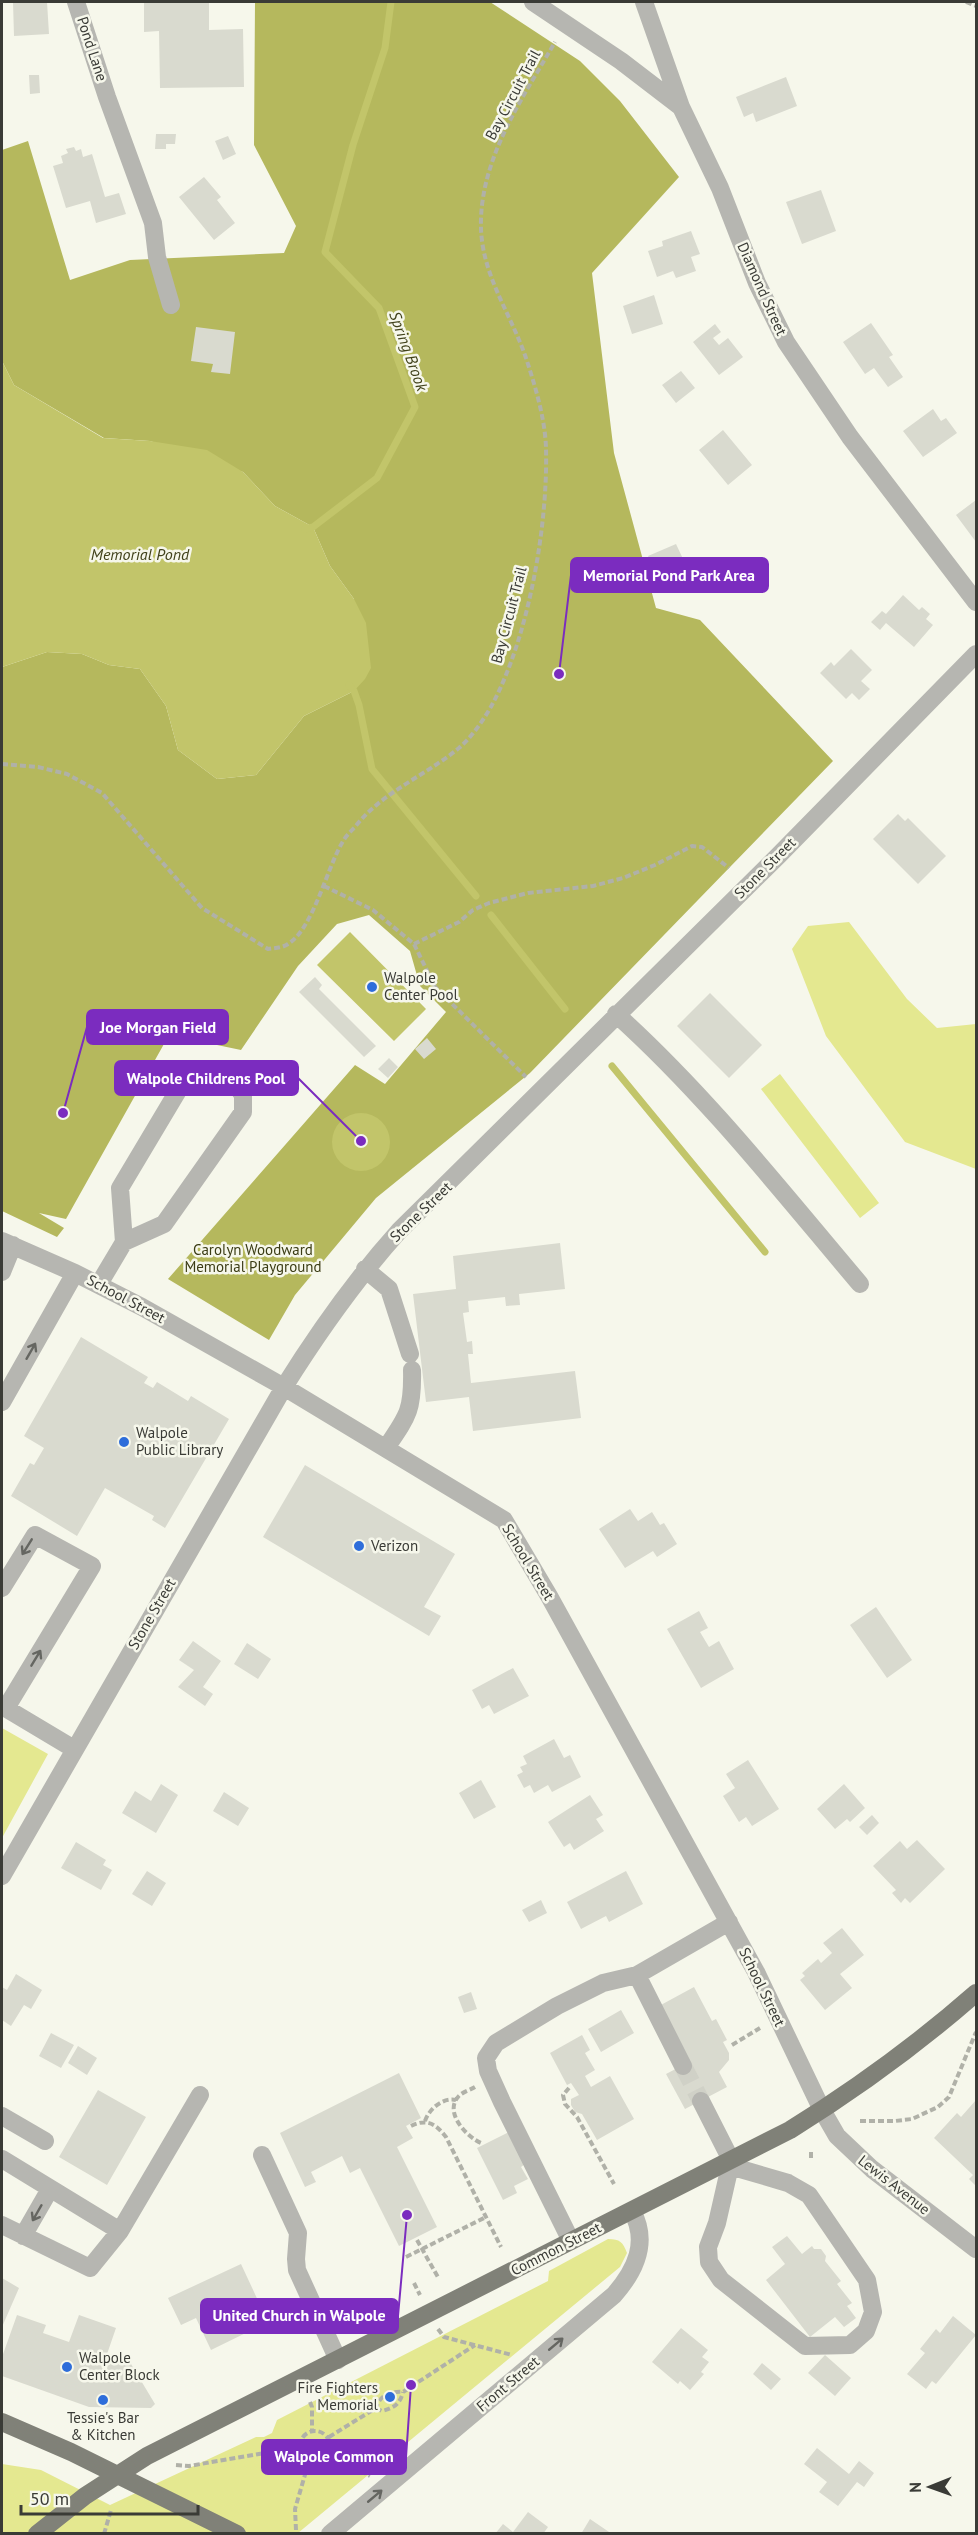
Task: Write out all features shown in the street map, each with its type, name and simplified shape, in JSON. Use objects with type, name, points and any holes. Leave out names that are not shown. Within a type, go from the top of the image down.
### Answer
[{"type":"main road","name":"Common Street","points":[[37,2534],[85,2496],[147,2456],[730,2163],[790,2130],[846,2096],[976,1993]]},
{"type":"main road","points":[[2,2422],[117,2474],[237,2534]]},
{"type":"street","name":"Pond Lane","points":[[76,2],[107,97],[153,223],[157,257],[171,305]]},
{"type":"street","name":"Diamond Street","points":[[533,2],[621,61],[681,107],[720,188],[757,283],[786,342],[845,429],[976,602]]},
{"type":"street","points":[[644,2],[681,107]]},
{"type":"street","name":"Stone Street","points":[[2,1876],[284,1387],[318,1331],[365,1269],[399,1231],[616,1014],[974,661]]},
{"type":"street","points":[[616,1014],[654,1049],[723,1121],[861,1284]]},
{"type":"street","points":[[99,1284],[124,1242],[120,1188],[191,1069],[217,1070],[232,1080],[243,1095],[243,1112],[164,1224],[124,1242]]},
{"type":"street","points":[[2,1272],[7,1243]]},
{"type":"street","name":"School Street","points":[[7,1243],[99,1284],[284,1387],[504,1520],[756,1972],[822,2110]]},
{"type":"street","points":[[365,1269],[389,1289],[411,1362],[412,1398],[408,1417],[386,1448]]},
{"type":"street","points":[[2,1402],[75,1273]]},
{"type":"street","points":[[2,1588],[34,1535],[92,1566],[4,1707],[74,1749]]},
{"type":"street","points":[[571,2241],[502,2102],[488,2071],[486,2058],[496,2043],[558,2006],[603,1983],[637,1975],[729,1922]]},
{"type":"street","points":[[637,1975],[683,2066]]},
{"type":"street","points":[[2,2225],[90,2268],[120,2231],[200,2095]]},
{"type":"street","points":[[701,2101],[730,2163],[717,2223],[708,2247],[709,2262],[722,2280],[805,2346],[850,2345],[866,2331],[873,2312],[867,2280],[809,2195],[788,2183],[730,2163]]},
{"type":"street","name":"Lewis Avenue","points":[[822,2110],[844,2144],[872,2169],[976,2249]]},
{"type":"street","points":[[2,2116],[45,2141]]},
{"type":"street","points":[[262,2155],[298,2234],[297,2270],[338,2360]]},
{"type":"street","points":[[2,2159],[120,2231]]},
{"type":"street","points":[[23,2236],[50,2189]]},
{"type":"street","name":"Front Street","points":[[330,2534],[621,2287],[635,2267],[640,2250],[638,2222],[632,2211]]},
{"type":"path","points":[[966,2],[976,6]]},
{"type":"path","name":"Bay Circuit Trail","points":[[2,764],[68,774],[102,793],[202,908],[268,949],[279,948],[290,943],[299,934],[324,886],[342,843],[367,811],[460,748],[493,704],[520,633],[536,564],[544,497],[546,447],[538,399],[526,359],[489,274],[482,250],[481,218],[485,181],[515,110],[566,24]]},
{"type":"path","points":[[414,944],[459,922],[473,910],[489,903],[528,892],[593,886],[623,878],[692,846],[702,847],[729,868]]},
{"type":"path","points":[[324,886],[373,910],[414,944],[435,987],[526,1077]]},
{"type":"path","points":[[732,2045],[764,2026]]},
{"type":"path","points":[[860,2121],[912,2119],[938,2107],[949,2097],[976,2032]]},
{"type":"path","points":[[569,2088],[563,2095],[565,2104],[577,2117],[614,2184]]},
{"type":"path","points":[[460,2094],[456,2100],[455,2113],[467,2136],[481,2143]]},
{"type":"path","points":[[425,2121],[429,2113],[444,2101],[456,2100]]},
{"type":"path","points":[[411,2126],[425,2121],[433,2124],[446,2137],[501,2247]]},
{"type":"path","points":[[811,2152],[811,2159]]},
{"type":"path","points":[[406,2257],[486,2217]]},
{"type":"path","points":[[417,2240],[439,2279]]},
{"type":"path","points":[[414,2283],[421,2296]]},
{"type":"path","points":[[437,2327],[444,2337],[512,2355]]},
{"type":"path","points":[[329,2437],[376,2408],[378,2400],[386,2394],[393,2391],[403,2392],[475,2345]]},
{"type":"path","points":[[376,2408],[382,2411],[396,2406],[403,2392]]},
{"type":"path","points":[[310,2402],[312,2430]]},
{"type":"path","points":[[312,2430],[321,2431],[329,2437],[331,2446],[328,2454],[320,2461],[309,2460],[302,2455],[299,2447],[302,2436],[312,2430]]},
{"type":"path","points":[[175,2465],[189,2466],[299,2447]]},
{"type":"path","points":[[328,2454],[366,2473],[383,2489]]},
{"type":"path","points":[[296,2530],[295,2509],[309,2460]]},
{"type":"path","points":[[105,2534],[111,2510]]},
{"type":"shaded area","points":[[849,922],[907,999],[937,1028],[976,1024],[976,1169],[905,1142],[826,1036],[792,949],[808,926]]},
{"type":"shaded area","points":[[780,1074],[879,1203],[860,1218],[761,1089]]},
{"type":"shaded area","points":[[2,1728],[48,1754],[2,1838]]},
{"type":"shaded area","points":[[608,2239],[618,2241],[626,2249],[627,2253],[620,2267],[298,2533],[2,2533],[2,2464],[41,2470],[110,2505],[256,2437],[264,2437],[272,2433],[277,2420],[548,2281],[549,2271]]},
{"type":"green space","name":"Carolyn Woodward Memorial Playground","points":[[255,2],[490,2],[580,61],[620,101],[679,177],[592,273],[614,453],[656,608],[700,620],[833,761],[530,1073],[376,1198],[295,1295],[269,1340],[168,1279],[355,1065],[385,1084],[446,1012],[420,986],[410,951],[369,915],[337,924],[298,966],[241,1050],[169,1035],[66,1219],[39,1213],[64,1228],[57,1237],[2,1211],[2,667],[47,652],[82,654],[109,665],[140,669],[166,706],[178,750],[217,779],[256,775],[304,716],[354,691],[354,599],[330,566],[313,527],[275,506],[243,472],[150,441],[104,438],[14,385],[2,361],[2,150],[28,141],[70,280],[130,260],[284,253],[296,226],[254,145]]},
{"type":"water","name":"Memorial Pond","points":[[2,361],[14,385],[103,438],[150,441],[207,450],[243,472],[275,506],[313,527],[330,566],[354,599],[366,623],[371,668],[354,691],[304,716],[256,775],[217,779],[178,750],[166,706],[140,669],[109,665],[82,654],[47,652],[2,667]]},
{"type":"water","name":"Walpole Center Pool","points":[[350,932],[426,1009],[394,1041],[317,965]]},
{"type":"water","points":[[361,1113],[372,1115],[385,1126],[390,1142],[388,1153],[377,1166],[361,1171],[350,1169],[337,1158],[332,1142],[334,1131],[345,1118]]},
{"type":"building","points":[[13,2],[47,2],[49,34],[14,36]]},
{"type":"building","points":[[144,2],[209,2],[209,30],[243,29],[244,87],[160,88],[159,31],[144,32]]},
{"type":"building","points":[[29,75],[39,75],[40,93],[30,94]]},
{"type":"building","points":[[786,77],[797,106],[756,122],[753,113],[744,117],[736,97]]},
{"type":"building","points":[[156,134],[176,134],[175,144],[166,144],[166,149],[155,149]]},
{"type":"building","points":[[228,136],[236,154],[223,160],[215,141]]},
{"type":"building","points":[[74,147],[76,151],[81,149],[83,157],[92,154],[105,197],[119,193],[126,214],[96,223],[90,201],[66,208],[53,166],[63,163],[61,156],[68,153],[66,149]]},
{"type":"building","points":[[204,177],[221,197],[217,200],[235,223],[214,240],[179,197]]},
{"type":"building","points":[[821,190],[836,231],[802,244],[786,202]]},
{"type":"building","points":[[691,231],[700,254],[691,257],[696,271],[676,278],[673,271],[657,277],[648,251],[663,246],[662,241]]},
{"type":"building","points":[[654,295],[663,324],[632,334],[623,306]]},
{"type":"building","points":[[871,323],[893,355],[889,357],[903,377],[888,387],[874,368],[865,374],[843,342]]},
{"type":"building","points":[[715,324],[721,332],[713,338],[719,345],[728,338],[743,357],[719,375],[693,342]]},
{"type":"building","points":[[196,327],[235,332],[230,374],[211,372],[213,364],[191,361]]},
{"type":"building","points":[[681,371],[695,388],[676,403],[662,385]]},
{"type":"building","points":[[933,409],[941,421],[946,418],[957,433],[923,457],[903,431]]},
{"type":"building","points":[[723,430],[752,465],[728,485],[699,450]]},
{"type":"building","points":[[976,500],[976,542],[956,515]]},
{"type":"building","points":[[676,544],[692,578],[664,591],[648,556]]},
{"type":"building","points":[[903,595],[919,610],[922,607],[930,614],[926,619],[933,625],[914,647],[886,623],[880,630],[871,622],[882,611],[886,614]]},
{"type":"building","points":[[851,649],[872,670],[861,681],[870,689],[859,700],[852,693],[846,699],[820,673],[831,662],[834,666]]},
{"type":"building","points":[[898,814],[905,821],[908,818],[946,856],[918,884],[873,839]]},
{"type":"building","points":[[315,977],[322,985],[319,989],[376,1046],[364,1057],[299,992]]},
{"type":"building","points":[[710,993],[762,1045],[729,1078],[677,1026]]},
{"type":"building","points":[[427,1038],[436,1049],[424,1059],[415,1049]]},
{"type":"building","points":[[389,1058],[398,1067],[388,1078],[378,1069]]},
{"type":"building","points":[[560,1243],[565,1289],[519,1294],[520,1305],[506,1306],[505,1297],[468,1301],[469,1312],[463,1313],[467,1342],[472,1341],[473,1354],[468,1354],[471,1383],[575,1371],[581,1418],[473,1431],[469,1397],[426,1402],[413,1294],[456,1289],[453,1256]]},
{"type":"building","name":"Walpole Public Library","points":[[81,1337],[148,1377],[144,1383],[153,1388],[157,1382],[188,1401],[191,1396],[229,1419],[165,1528],[152,1520],[154,1516],[105,1488],[77,1536],[11,1496],[30,1463],[34,1465],[44,1448],[24,1436]]},
{"type":"building","name":"Verizon","points":[[305,1465],[455,1554],[424,1607],[441,1616],[429,1636],[263,1537]]},
{"type":"building","points":[[630,1509],[638,1521],[652,1512],[660,1525],[664,1523],[677,1544],[657,1557],[653,1551],[625,1568],[599,1529]]},
{"type":"building","points":[[876,1607],[912,1660],[887,1678],[850,1625]]},
{"type":"building","points":[[699,1611],[708,1628],[700,1632],[709,1647],[719,1641],[734,1669],[701,1688],[667,1629]]},
{"type":"building","points":[[193,1641],[221,1661],[203,1687],[213,1694],[205,1706],[178,1687],[194,1670],[179,1660]]},
{"type":"building","points":[[247,1643],[271,1659],[258,1679],[234,1664]]},
{"type":"building","points":[[513,1668],[529,1696],[494,1714],[489,1705],[482,1709],[472,1690]]},
{"type":"building","points":[[554,1739],[564,1758],[570,1755],[581,1777],[552,1792],[548,1785],[534,1793],[530,1785],[524,1788],[517,1775],[523,1772],[520,1767],[527,1764],[523,1756]]},
{"type":"building","points":[[748,1760],[779,1809],[752,1826],[746,1817],[739,1822],[723,1796],[735,1788],[726,1774]]},
{"type":"building","points":[[481,1780],[496,1807],[474,1819],[459,1793]]},
{"type":"building","points":[[161,1784],[178,1795],[156,1833],[122,1813],[135,1791],[151,1801]]},
{"type":"building","points":[[844,1784],[865,1808],[850,1822],[847,1819],[835,1829],[817,1809]]},
{"type":"building","points":[[224,1792],[249,1808],[238,1826],[213,1811]]},
{"type":"building","points":[[590,1795],[603,1815],[596,1819],[604,1831],[574,1850],[570,1843],[564,1847],[548,1822]]},
{"type":"building","points":[[872,1815],[879,1823],[867,1835],[859,1827]]},
{"type":"building","points":[[917,1840],[945,1869],[910,1903],[905,1898],[901,1903],[892,1893],[896,1890],[873,1866],[900,1841],[907,1849]]},
{"type":"building","points":[[76,1842],[106,1860],[103,1865],[112,1870],[101,1890],[61,1868]]},
{"type":"building","points":[[147,1871],[166,1883],[152,1906],[132,1894]]},
{"type":"building","points":[[626,1871],[643,1904],[609,1922],[606,1916],[581,1929],[567,1902]]},
{"type":"building","points":[[541,1900],[547,1913],[529,1922],[522,1910]]},
{"type":"building","points":[[842,1928],[864,1955],[840,1974],[852,1988],[825,2010],[800,1980],[805,1976],[802,1973],[818,1959],[821,1963],[832,1953],[823,1943]]},
{"type":"building","points":[[16,1974],[42,1990],[31,2009],[24,2005],[11,2026],[2,2020],[2,1987],[7,1990]]},
{"type":"building","points":[[694,1987],[712,2021],[716,2019],[727,2040],[723,2042],[729,2053],[729,2060],[719,2072],[727,2087],[685,2109],[666,2074],[689,2062],[659,2006]]},
{"type":"building","points":[[471,1992],[477,2009],[464,2013],[458,1997]]},
{"type":"building","points":[[621,2010],[634,2033],[601,2052],[588,2029]]},
{"type":"building","points":[[51,2033],[74,2045],[61,2068],[39,2056]]},
{"type":"building","points":[[582,2035],[590,2050],[585,2053],[595,2070],[585,2076],[591,2087],[610,2076],[634,2119],[597,2140],[582,2114],[575,2112],[571,2105],[571,2099],[579,2095],[571,2083],[567,2085],[550,2053]]},
{"type":"building","points":[[78,2046],[97,2058],[87,2075],[68,2063]]},
{"type":"building","points":[[399,2073],[421,2118],[406,2126],[413,2138],[397,2147],[437,2227],[399,2246],[360,2168],[350,2173],[342,2156],[311,2172],[316,2182],[305,2187],[280,2133]]},
{"type":"building","points":[[98,2090],[146,2117],[107,2185],[59,2157]]},
{"type":"building","points":[[976,2100],[976,2186],[969,2179],[973,2175],[934,2138],[957,2113],[961,2117]]},
{"type":"building","points":[[509,2132],[525,2164],[521,2167],[528,2179],[514,2186],[517,2193],[503,2200],[477,2148]]},
{"type":"building","points":[[787,2236],[802,2254],[812,2246],[814,2249],[821,2249],[826,2256],[825,2261],[841,2281],[837,2284],[852,2303],[847,2306],[856,2318],[844,2327],[835,2317],[810,2337],[766,2280],[785,2264],[772,2247]]},
{"type":"building","points":[[241,2264],[268,2322],[211,2350],[196,2318],[181,2325],[168,2298]]},
{"type":"building","points":[[2,2278],[19,2288],[2,2327]]},
{"type":"building","name":"Walpole Center Block","points":[[17,2315],[46,2325],[43,2333],[69,2342],[79,2315],[116,2328],[106,2357],[128,2359],[155,2404],[151,2408],[89,2407],[2,2376],[2,2357]]},
{"type":"building","points":[[953,2316],[976,2335],[936,2384],[932,2381],[926,2389],[907,2374],[925,2353],[920,2349],[936,2329],[940,2333]]},
{"type":"building","points":[[681,2328],[708,2350],[702,2357],[709,2362],[701,2372],[704,2374],[690,2390],[680,2381],[678,2384],[652,2362]]},
{"type":"building","points":[[825,2355],[851,2378],[835,2396],[808,2373]]},
{"type":"building","points":[[762,2363],[781,2379],[771,2390],[753,2374]]},
{"type":"building","points":[[817,2448],[849,2474],[859,2461],[874,2473],[864,2487],[857,2482],[838,2506],[819,2492],[827,2482],[804,2464]]},
{"type":"building","points":[[528,2512],[548,2527],[543,2534],[495,2534],[503,2524],[513,2532]]},
{"type":"building","points":[[590,2519],[612,2534],[581,2534]]},
{"type":"waterway","name":"Spring Brook","points":[[305,529],[313,527],[377,478],[415,407],[379,308],[325,252],[353,145],[385,48],[391,2]]},
{"type":"waterway","points":[[349,685],[359,705],[372,769],[476,896]]},
{"type":"waterway","points":[[491,915],[565,1009]]},
{"type":"waterway","points":[[612,1066],[765,1252]]},
{"type":"tunnel","points":[[683,2066],[701,2101]]},
{"type":"place","name":"Memorial Pond Park Area","points":[[559,674]]},
{"type":"place","name":"Walpole Center Pool","points":[[372,987]]},
{"type":"place","name":"Joe Morgan Field","points":[[63,1113]]},
{"type":"place","name":"Walpole Childrens Pool","points":[[361,1141]]},
{"type":"place","name":"Walpole Public Library","points":[[124,1442]]},
{"type":"place","name":"Verizon","points":[[359,1546]]},
{"type":"place","name":"United Church in Walpole","points":[[407,2215]]},
{"type":"place","name":"Walpole Center Block","points":[[67,2367]]},
{"type":"place","name":"Walpole Common","points":[[411,2385]]},
{"type":"place","name":"Fire Fighters Memorial","points":[[390,2397]]},
{"type":"place","name":"Tessie's Bar & Kitchen","points":[[103,2400]]}]
